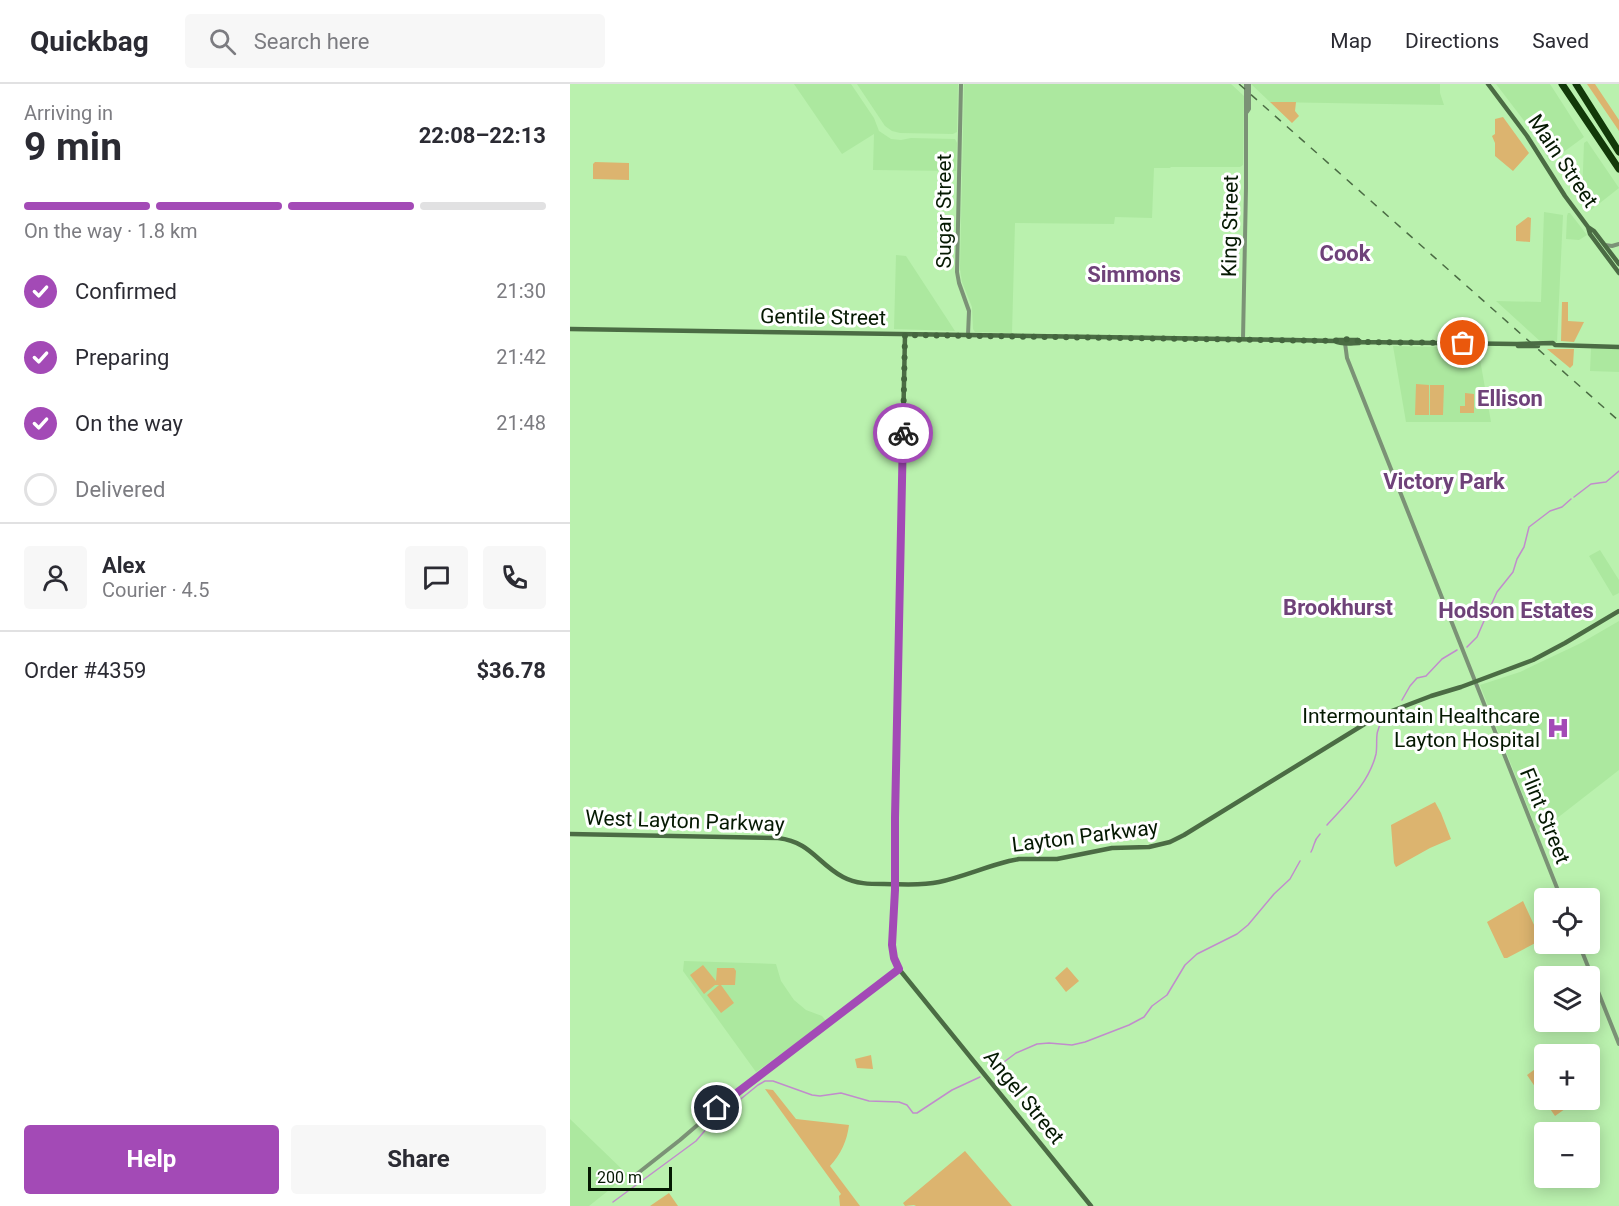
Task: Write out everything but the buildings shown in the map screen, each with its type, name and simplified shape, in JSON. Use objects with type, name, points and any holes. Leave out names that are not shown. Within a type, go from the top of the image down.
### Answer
[{"type":"highway","points":[[1562,84],[1619,169]]},
{"type":"highway","points":[[1576,84],[1619,152]]},
{"type":"main road","name":"Main Street","points":[[1488,84],[1527,136],[1565,196],[1612,255],[1619,271]]},
{"type":"main road","name":"Main Street","points":[[1588,227],[1590,234],[1616,264]]},
{"type":"main road","name":"Gentile Street","points":[[570,329],[1619,346]]},
{"type":"main road","points":[[899,969],[892,945],[905,335]]},
{"type":"main road","name":"Gentile Street","points":[[1335,341],[1346,343],[1361,341]]},
{"type":"main road","name":"Layton Parkway","points":[[894,884],[937,882],[1019,859],[1057,859],[1112,848],[1149,847],[1170,843],[1376,717],[1476,682],[1541,656],[1619,610]]},
{"type":"main road","name":"West Layton Parkway","points":[[570,834],[790,839],[808,848],[846,879],[866,884],[894,884]]},
{"type":"main road","name":"Angel Street","points":[[899,969],[1091,1206]]},
{"type":"street","name":"Sugar Street","points":[[961,84],[957,272],[969,311],[968,336]]},
{"type":"street","name":"King Street","points":[[1243,339],[1247,84]]},
{"type":"street","points":[[1604,245],[1619,244]]},
{"type":"street","points":[[1612,255],[1619,244]]},
{"type":"street","name":"Flint Street","points":[[1346,343],[1347,358],[1557,888]]},
{"type":"street","points":[[1583,954],[1619,1044]]},
{"type":"street","points":[[633,1177],[760,1074],[899,969]]},
{"type":"shaded area","points":[[794,84],[851,84],[874,118],[879,131],[891,139],[955,139],[957,143],[956,171],[873,170],[874,134],[842,154]]},
{"type":"shaded area","points":[[857,84],[958,84],[957,132],[953,134],[892,131],[885,126]]},
{"type":"shaded area","points":[[964,84],[1231,84],[1244,96],[1243,165],[1240,167],[1154,168],[1152,218],[1115,217],[1114,224],[1015,223],[1012,333],[975,332],[972,307],[962,282],[960,269]]},
{"type":"shaded area","points":[[1251,84],[1440,84],[1444,105],[1270,102]]},
{"type":"shaded area","points":[[1496,84],[1550,84],[1584,137],[1550,162],[1535,135]]},
{"type":"shaded area","points":[[1587,84],[1595,84],[1619,120],[1619,131]]},
{"type":"shaded area","points":[[1270,102],[1296,102],[1295,111],[1299,116],[1292,123]]},
{"type":"shaded area","points":[[1503,117],[1529,153],[1513,171],[1495,156],[1495,143],[1492,136],[1495,134],[1495,119]]},
{"type":"shaded area","points":[[1587,141],[1619,188],[1591,210],[1582,197],[1584,143]]},
{"type":"shaded area","points":[[595,162],[629,163],[629,180],[593,179]]},
{"type":"shaded area","points":[[1544,212],[1563,215],[1557,342],[1541,342],[1496,301],[1541,302]]},
{"type":"shaded area","points":[[1570,213],[1587,235],[1579,240],[1566,239],[1567,216]]},
{"type":"shaded area","points":[[1528,217],[1531,218],[1530,242],[1516,241],[1516,226]]},
{"type":"shaded area","points":[[896,255],[906,256],[955,331],[894,329]]},
{"type":"shaded area","points":[[1562,302],[1568,302],[1568,321],[1584,322],[1574,342],[1561,341]]},
{"type":"shaded area","points":[[1393,346],[1478,348],[1491,422],[1406,422]]},
{"type":"shaded area","points":[[1591,348],[1619,349],[1619,372],[1590,371]]},
{"type":"shaded area","points":[[1547,349],[1574,349],[1573,365],[1570,368]]},
{"type":"shaded area","points":[[1416,384],[1429,385],[1429,415],[1415,415]]},
{"type":"shaded area","points":[[1430,385],[1444,385],[1443,415],[1430,415]]},
{"type":"shaded area","points":[[1465,393],[1474,394],[1474,413],[1460,413],[1460,406],[1465,406]]},
{"type":"shaded area","points":[[1600,550],[1619,580],[1619,593],[1613,596],[1589,556]]},
{"type":"shaded area","name":"Intermountain Healthcare Layton Hospital","points":[[1619,621],[1619,770],[1538,833],[1480,685],[1520,672],[1581,643]]},
{"type":"shaded area","points":[[1435,802],[1451,839],[1396,867],[1391,825]]},
{"type":"shaded area","points":[[1523,901],[1534,925],[1534,944],[1504,958],[1487,922]]},
{"type":"shaded area","points":[[684,961],[776,964],[781,981],[794,1000],[806,1010],[822,1016],[826,1021],[756,1072],[683,971]]},
{"type":"shaded area","points":[[703,965],[716,981],[717,968],[734,968],[736,971],[735,985],[721,985],[734,1003],[721,1013],[707,995],[719,985],[715,985],[704,994],[690,975]]},
{"type":"shaded area","points":[[1067,967],[1079,981],[1066,992],[1055,978]]},
{"type":"shaded area","points":[[871,1055],[873,1069],[857,1068],[855,1059]]},
{"type":"shaded area","points":[[1534,1070],[1534,1085],[1527,1075]]},
{"type":"shaded area","points":[[765,1089],[773,1090],[796,1119],[849,1125],[843,1147],[830,1166],[860,1206],[840,1206],[839,1196],[841,1194]]},
{"type":"shaded area","points":[[1551,1110],[1564,1110],[1555,1116]]},
{"type":"shaded area","points":[[570,1119],[628,1175],[589,1206],[570,1206]]},
{"type":"shaded area","points":[[965,1151],[1012,1206],[905,1206],[903,1203]]},
{"type":"shaded area","points":[[669,1193],[678,1206],[650,1206]]},
{"type":"waterway","points":[[1574,497],[1591,484],[1606,482],[1619,471]]},
{"type":"waterway","points":[[1488,612],[1497,592],[1513,572],[1524,547],[1529,527],[1571,499]]},
{"type":"waterway","points":[[1467,647],[1477,637],[1484,621]]},
{"type":"waterway","points":[[1402,700],[1417,678],[1426,676],[1442,659],[1457,650]]},
{"type":"waterway","points":[[1327,825],[1356,792],[1373,765],[1377,734],[1382,722]]},
{"type":"waterway","points":[[1311,852],[1320,834]]},
{"type":"waterway","points":[[992,1071],[1016,1053],[1037,1044],[1072,1045],[1085,1042],[1144,1017],[1152,1006],[1167,995],[1185,965],[1197,954],[1237,934],[1248,925],[1290,879],[1300,861]]},
{"type":"waterway","points":[[726,1111],[758,1085],[765,1081],[773,1081],[812,1095],[841,1093],[869,1101],[899,1102],[907,1105],[913,1113],[917,1113],[952,1090],[980,1077]]},
{"type":"waterway","points":[[613,1202],[696,1141],[720,1117]]},
{"type":"railway","points":[[1239,84],[1619,421]]},
{"type":"way so far","points":[[903,433],[905,335],[1463,343]]},
{"type":"place","name":"Intermountain Healthcare Layton Hospital","points":[[1558,728]]},
{"type":"district","name":"Cook","points":[[1345,253]]},
{"type":"district","name":"Simmons","points":[[1134,274]]},
{"type":"district","name":"Ellison","points":[[1510,398]]},
{"type":"district","name":"Victory Park","points":[[1444,481]]},
{"type":"district","name":"Brookhurst","points":[[1338,607]]},
{"type":"district","name":"Hodson Estates","points":[[1516,610]]},
{"type":"route","points":[[717,1108],[899,969],[892,945],[895,890],[903,433]]}]
